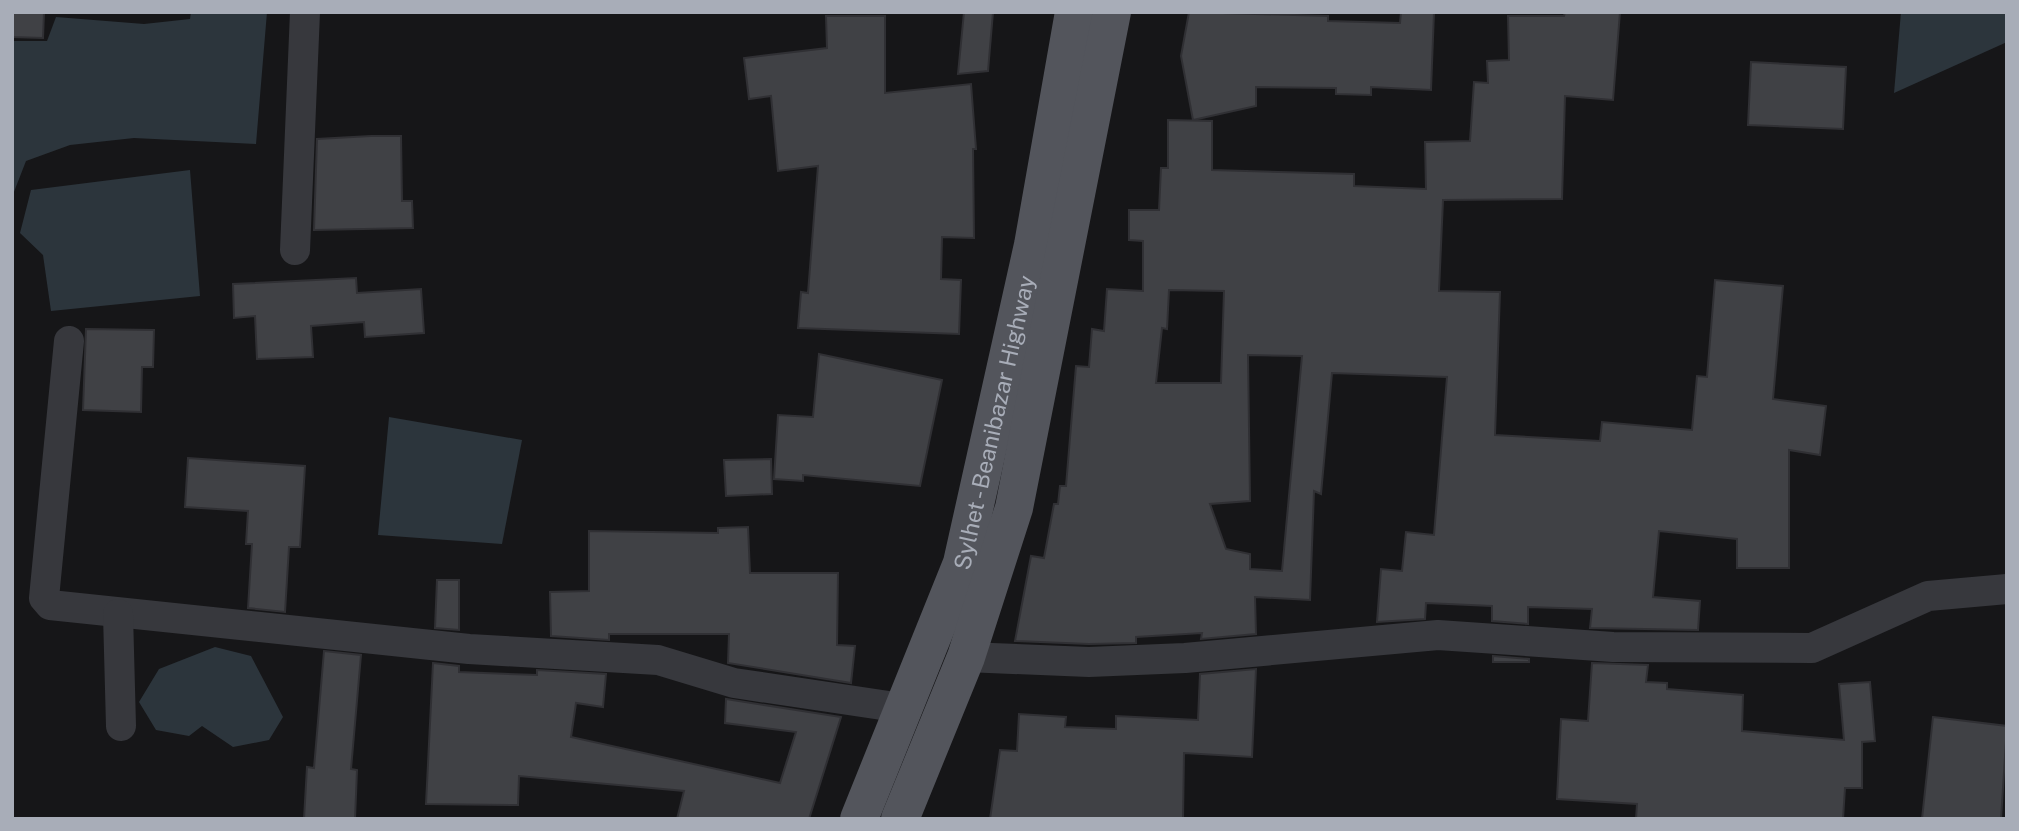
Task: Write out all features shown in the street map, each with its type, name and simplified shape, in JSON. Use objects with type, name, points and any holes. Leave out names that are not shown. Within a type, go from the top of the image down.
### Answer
[{"type":"main road","name":"Sylhet - Beanibazar Highway","points":[[859,819],[962,562],[1033,245],[1074,12]]},
{"type":"main road","name":"Sylhet - Beanibazar Highway","points":[[901,819],[966,657],[1014,508],[1112,12]]},
{"type":"street","points":[[295,250],[305,12]]},
{"type":"street","points":[[69,341],[44,598],[50,605],[469,649],[659,660],[734,683],[902,708]]},
{"type":"street","points":[[966,657],[1089,662],[1185,658],[1438,635],[1613,647],[1812,648],[1928,596],[2007,589]]},
{"type":"street","points":[[118,614],[121,726]]},
{"type":"shaded area","points":[[191,12],[267,12],[256,144],[134,138],[70,145],[26,161],[12,197],[12,41],[47,41],[56,17],[144,24],[190,19]]},
{"type":"shaded area","points":[[1901,12],[2007,12],[2007,42],[1894,93]]},
{"type":"shaded area","points":[[190,170],[200,296],[51,311],[43,255],[20,233],[31,190]]},
{"type":"shaded area","points":[[389,417],[522,440],[502,544],[378,535]]},
{"type":"shaded area","points":[[215,647],[251,656],[283,717],[269,740],[233,747],[202,726],[189,736],[156,730],[139,702],[159,669]]},
{"type":"building","points":[[12,12],[44,12],[43,38],[12,37]]},
{"type":"building","points":[[964,12],[993,12],[988,71],[958,74]]},
{"type":"building","points":[[1189,12],[1328,16],[1328,21],[1400,23],[1401,12],[1434,12],[1431,90],[1371,87],[1371,95],[1336,94],[1336,88],[1256,87],[1256,106],[1193,120],[1181,56]]},
{"type":"building","points":[[1565,12],[1620,12],[1613,100],[1565,96],[1562,199],[1443,200],[1439,291],[1500,292],[1495,435],[1600,441],[1602,422],[1692,430],[1697,376],[1707,377],[1715,280],[1783,286],[1773,399],[1826,406],[1820,455],[1789,450],[1789,568],[1737,568],[1737,539],[1659,531],[1653,597],[1700,601],[1698,630],[1590,628],[1592,609],[1528,607],[1528,624],[1492,621],[1492,606],[1426,603],[1425,619],[1377,622],[1381,569],[1402,571],[1406,532],[1434,535],[1447,377],[1332,373],[1321,494],[1314,491],[1310,600],[1255,597],[1256,634],[1201,639],[1202,633],[1136,637],[1136,643],[1015,641],[1031,556],[1044,558],[1054,504],[1058,504],[1060,486],[1066,486],[1076,366],[1089,367],[1092,329],[1104,331],[1107,289],[1143,291],[1143,241],[1129,240],[1129,210],[1159,210],[1161,168],[1168,168],[1168,120],[1212,121],[1212,170],[1354,174],[1354,186],[1426,189],[1425,142],[1470,141],[1474,82],[1488,83],[1487,61],[1509,60],[1508,16],[1564,16]],"holes":[[[1169,290],[1224,291],[1221,383],[1156,383],[1162,328],[1167,329]],[[1248,355],[1302,356],[1282,571],[1250,569],[1250,554],[1226,549],[1210,504],[1250,501]]]},
{"type":"building","points":[[826,16],[885,16],[885,93],[971,84],[976,149],[973,149],[974,238],[942,237],[941,279],[961,280],[959,334],[798,328],[801,292],[808,293],[818,166],[778,171],[771,96],[749,99],[744,58],[827,48]]},
{"type":"building","points":[[1751,62],[1846,67],[1843,129],[1748,125]]},
{"type":"building","points":[[401,136],[402,201],[412,201],[413,228],[314,230],[317,139]]},
{"type":"building","points":[[356,278],[357,293],[421,289],[424,333],[365,337],[364,322],[311,326],[313,357],[257,359],[255,316],[234,318],[233,284]]},
{"type":"building","points":[[86,329],[154,330],[153,367],[142,367],[141,412],[83,410]]},
{"type":"building","points":[[819,354],[942,380],[920,486],[803,475],[803,481],[774,479],[778,415],[813,417]]},
{"type":"building","points":[[188,458],[305,466],[300,547],[289,547],[285,612],[248,608],[252,544],[246,544],[248,511],[185,507]]},
{"type":"building","points":[[771,459],[772,494],[726,496],[724,460]]},
{"type":"building","points":[[748,527],[750,573],[838,573],[837,645],[855,646],[851,683],[728,663],[729,634],[609,634],[609,640],[551,636],[550,592],[589,591],[589,531],[718,533],[718,528]]},
{"type":"building","points":[[437,580],[459,580],[459,630],[435,628]]},
{"type":"building","points":[[324,651],[361,655],[351,769],[357,770],[355,819],[304,819],[307,767],[314,768]]},
{"type":"building","points":[[1493,656],[1529,659],[1529,662],[1493,662]]},
{"type":"building","points":[[433,663],[459,666],[459,672],[537,675],[537,670],[606,674],[603,707],[576,703],[571,737],[780,783],[796,732],[725,723],[726,699],[841,717],[809,819],[677,819],[684,791],[519,776],[518,805],[426,804]]},
{"type":"building","points":[[1592,663],[1648,665],[1646,682],[1667,683],[1667,689],[1743,695],[1742,731],[1844,740],[1839,684],[1870,682],[1875,741],[1862,742],[1862,788],[1845,788],[1843,819],[1636,819],[1637,804],[1557,799],[1561,719],[1588,721]]},
{"type":"building","points":[[1256,669],[1252,757],[1184,753],[1183,819],[990,819],[1000,750],[1017,751],[1019,714],[1066,717],[1065,727],[1116,729],[1116,716],[1198,720],[1200,674]]},
{"type":"building","points":[[1933,717],[2007,726],[2001,819],[1922,819]]}]
